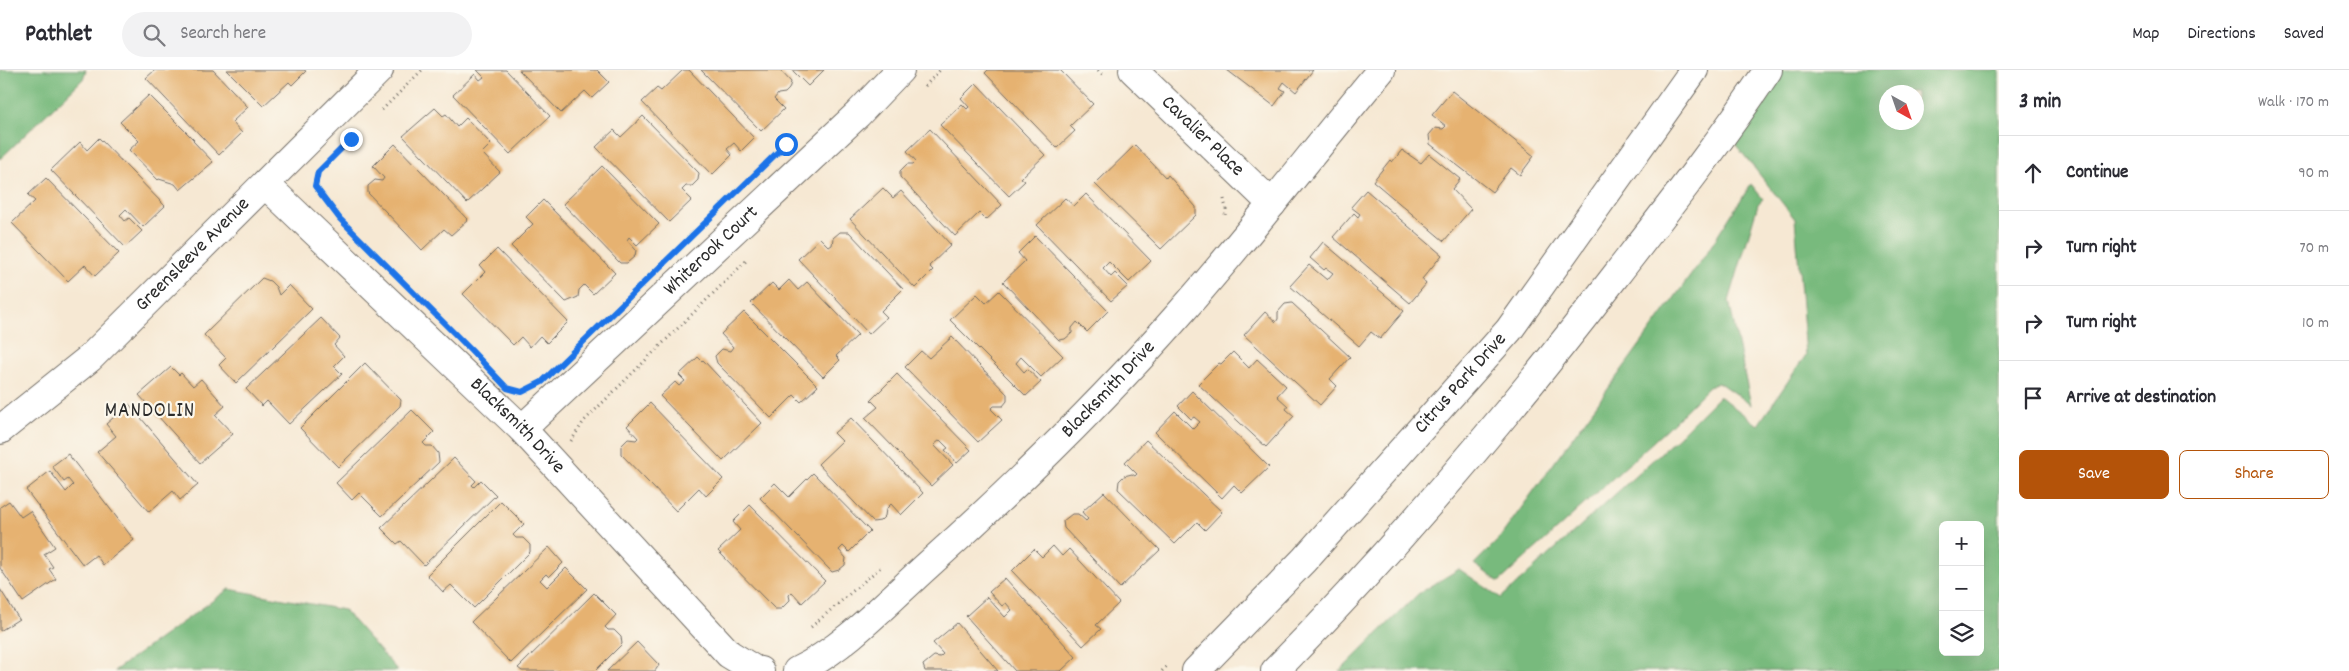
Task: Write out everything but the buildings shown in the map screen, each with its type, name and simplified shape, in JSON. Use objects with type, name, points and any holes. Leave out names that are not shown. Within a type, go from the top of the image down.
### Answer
[{"type":"street","name":"Greensleeve Avenue","points":[[0,430],[90,358],[266,185],[379,70]]},
{"type":"street","name":"Whiterook Court","points":[[522,429],[858,114],[900,70]]},
{"type":"street","name":"Cavalier Place","points":[[1133,70],[1272,204]]},
{"type":"street","name":"Blacksmith Drive","points":[[797,671],[818,661],[844,640],[972,526],[1082,417],[1181,312],[1382,70]]},
{"type":"street","name":"Citrus Park Drive","points":[[1196,671],[1304,560],[1509,330],[1694,70]]},
{"type":"street","points":[[1275,671],[1326,619],[1430,505],[1539,375],[1728,130],[1765,71]]},
{"type":"street","name":"Blacksmith Drive","points":[[266,185],[522,429],[729,654],[755,670],[760,671]]},
{"type":"path","points":[[380,112],[422,70]]},
{"type":"path","points":[[921,89],[940,70]]},
{"type":"path","points":[[321,197],[315,186],[315,180],[318,172],[325,166]]},
{"type":"path","points":[[570,446],[575,432],[584,421],[749,258]]},
{"type":"path","points":[[810,629],[887,562]]},
{"type":"green space","points":[[0,70],[86,70],[83,79],[0,159]]},
{"type":"green space","points":[[1766,70],[1999,70],[1999,671],[1340,671],[1418,594],[1459,569],[1501,598],[1677,438],[1719,396],[1758,425],[1806,355],[1795,219],[1736,145],[1744,104]]},
{"type":"green space","points":[[1751,184],[1763,199],[1758,204],[1729,301],[1751,405],[1721,384],[1717,383],[1709,387],[1668,428],[1499,582],[1474,564],[1498,540],[1704,257]]},
{"type":"green space","points":[[229,589],[344,610],[398,671],[114,671]]},
{"type":"district","name":"MANDOLIN","points":[[150,412]]},
{"type":"route","points":[[351,139],[318,172],[315,186],[321,197],[340,219],[507,388],[514,392],[522,392],[542,382],[786,144]]}]
